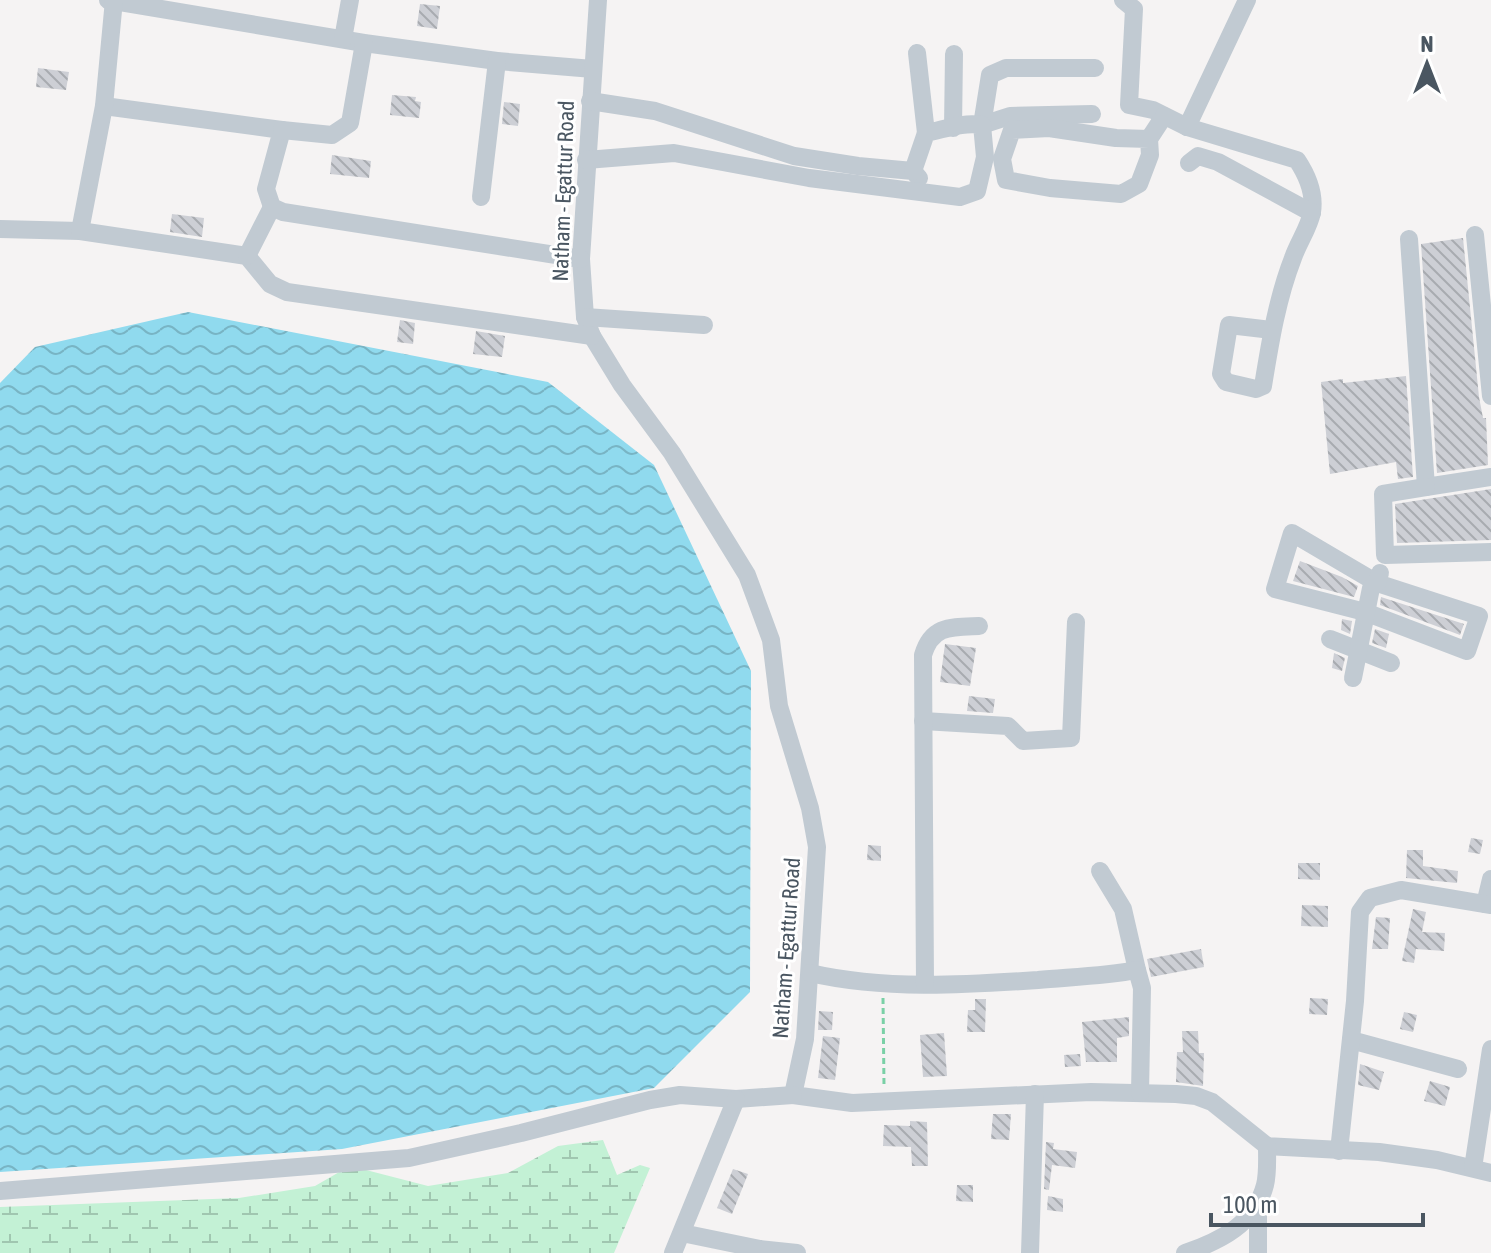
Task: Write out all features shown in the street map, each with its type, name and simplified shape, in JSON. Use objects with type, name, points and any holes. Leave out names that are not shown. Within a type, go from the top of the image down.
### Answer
[{"type":"street","points":[[80,231],[104,106],[112,0],[364,43],[497,61],[593,69]]},
{"type":"street","points":[[343,39],[350,0]]},
{"type":"street","name":"Natham - Egattur Road","points":[[598,0],[581,259],[585,317],[592,336],[622,385],[672,453],[747,575],[771,640],[779,706],[810,808],[817,847],[805,1039],[793,1095]]},
{"type":"street","points":[[1123,0],[1134,9],[1129,105],[1153,110],[1187,127],[1297,160],[1305,173],[1312,192],[1312,213],[1292,260],[1272,330]]},
{"type":"street","points":[[1187,127],[1247,0]]},
{"type":"street","points":[[104,106],[332,135],[350,123],[364,43]]},
{"type":"street","points":[[913,171],[926,133],[917,53]]},
{"type":"street","points":[[953,128],[954,54]]},
{"type":"street","points":[[481,197],[497,61]]},
{"type":"street","points":[[586,160],[674,153],[809,178],[960,197],[977,191],[985,157],[982,125],[990,75],[1006,68],[1095,68]]},
{"type":"street","points":[[590,101],[655,111],[794,156],[913,171],[931,193]]},
{"type":"street","points":[[926,133],[953,128],[964,122],[982,125],[1010,116],[1092,114]]},
{"type":"street","points":[[1149,139],[1116,138],[1049,128],[1012,130],[1002,159],[1006,180],[1050,188],[1121,194],[1139,184],[1150,155],[1149,139],[1164,116]]},
{"type":"street","points":[[247,256],[272,207],[266,189],[282,130]]},
{"type":"street","points":[[1189,163],[1198,156],[1218,162],[1312,213]]},
{"type":"street","points":[[272,207],[283,212],[581,259]]},
{"type":"street","points":[[0,229],[80,231],[247,256],[270,284],[287,292],[592,336]]},
{"type":"street","points":[[1475,235],[1491,396]]},
{"type":"street","points":[[1409,239],[1426,487]]},
{"type":"street","points":[[585,317],[704,325]]},
{"type":"street","points":[[1353,678],[1371,588],[1377,583],[1385,555],[1383,494],[1491,477]]},
{"type":"street","points":[[1292,533],[1377,583],[1479,616],[1467,651],[1365,612],[1275,589],[1292,533]]},
{"type":"street","points":[[1385,555],[1491,552]]},
{"type":"street","points":[[923,721],[1008,726],[1023,741],[1071,738],[1076,622]]},
{"type":"street","points":[[925,984],[923,655],[932,634],[954,627],[979,626]]},
{"type":"street","points":[[1330,639],[1391,663]]},
{"type":"street","points":[[1100,871],[1123,909],[1142,988],[1140,1093]]},
{"type":"street","points":[[1339,1151],[1360,912],[1370,898],[1401,890],[1488,905],[1491,879]]},
{"type":"street","points":[[810,973],[883,984],[925,984],[997,983],[1137,970]]},
{"type":"street","points":[[1351,1040],[1458,1069]]},
{"type":"street","points":[[0,1191],[409,1158],[680,1095],[736,1099],[793,1095],[852,1103],[1035,1094],[1196,1096],[1212,1102],[1267,1146],[1379,1152],[1482,1170],[1491,1049]]},
{"type":"street","points":[[1030,1253],[1035,1094]]},
{"type":"street","points":[[673,1253],[736,1099]]},
{"type":"street","points":[[1185,1253],[1222,1239],[1248,1220],[1266,1184],[1267,1146]]},
{"type":"street","points":[[1258,1203],[1258,1253]]},
{"type":"street","points":[[682,1233],[760,1251],[797,1253]]},
{"type":"path","points":[[883,984],[884,1102]]},
{"type":"green space","points":[[603,1140],[617,1175],[640,1165],[650,1168],[614,1253],[0,1253],[0,1207],[239,1198],[315,1186],[341,1171],[366,1170],[428,1186],[508,1173],[558,1146]]},
{"type":"water","points":[[188,312],[548,382],[654,465],[751,671],[750,992],[654,1088],[342,1149],[0,1172],[0,383],[35,347]]},
{"type":"building","points":[[420,4],[440,6],[437,29],[417,26]]},
{"type":"building","points":[[38,68],[69,72],[66,90],[36,87]]},
{"type":"building","points":[[392,95],[416,97],[415,101],[421,102],[419,118],[390,115]]},
{"type":"building","points":[[504,102],[520,104],[518,126],[502,124]]},
{"type":"building","points":[[332,155],[371,161],[369,178],[330,174]]},
{"type":"building","points":[[172,214],[204,218],[202,237],[170,232]]},
{"type":"building","points":[[1463,238],[1479,397],[1483,418],[1486,418],[1488,465],[1437,473],[1421,244]]},
{"type":"building","points":[[400,320],[415,323],[413,344],[397,342]]},
{"type":"building","points":[[476,331],[505,336],[502,357],[473,354]]},
{"type":"building","points":[[1406,376],[1413,477],[1398,479],[1396,462],[1330,474],[1321,382],[1343,379],[1343,383]]},
{"type":"building","points":[[1491,489],[1491,540],[1397,543],[1395,504]]},
{"type":"building","points":[[1300,561],[1358,586],[1354,597],[1293,581]]},
{"type":"building","points":[[1381,597],[1464,624],[1460,635],[1380,605]]},
{"type":"building","points":[[1342,619],[1352,621],[1350,634],[1341,630]]},
{"type":"building","points":[[1375,629],[1389,634],[1386,648],[1372,643]]},
{"type":"building","points":[[945,644],[976,648],[970,686],[940,682]]},
{"type":"building","points":[[1334,653],[1345,658],[1342,671],[1332,668]]},
{"type":"building","points":[[969,696],[995,699],[993,713],[967,711]]},
{"type":"building","points":[[1471,838],[1483,840],[1480,854],[1468,852]]},
{"type":"building","points":[[868,845],[881,846],[881,861],[867,860]]},
{"type":"building","points":[[1407,850],[1423,850],[1423,866],[1458,871],[1457,883],[1406,878]]},
{"type":"building","points":[[1298,863],[1320,863],[1320,880],[1298,879]]},
{"type":"building","points":[[1302,905],[1328,906],[1328,927],[1301,926]]},
{"type":"building","points":[[1413,909],[1426,912],[1422,932],[1445,933],[1444,951],[1416,949],[1414,963],[1402,961]]},
{"type":"building","points":[[1376,917],[1390,918],[1388,949],[1372,949]]},
{"type":"building","points":[[1201,949],[1204,967],[1151,977],[1147,959]]},
{"type":"building","points":[[1310,998],[1328,999],[1327,1015],[1309,1014]]},
{"type":"building","points":[[975,999],[986,999],[985,1032],[967,1032],[968,1010],[975,1010]]},
{"type":"building","points":[[819,1011],[833,1012],[832,1030],[818,1030]]},
{"type":"building","points":[[1404,1012],[1417,1015],[1413,1032],[1400,1029]]},
{"type":"building","points":[[1129,1017],[1129,1036],[1117,1038],[1117,1062],[1086,1062],[1082,1022]]},
{"type":"building","points":[[1182,1031],[1198,1031],[1199,1053],[1204,1053],[1203,1086],[1176,1082],[1177,1052],[1183,1052]]},
{"type":"building","points":[[944,1033],[947,1076],[923,1077],[920,1035]]},
{"type":"building","points":[[823,1036],[840,1038],[835,1080],[818,1078]]},
{"type":"building","points":[[1080,1054],[1081,1066],[1065,1067],[1064,1055]]},
{"type":"building","points":[[1360,1064],[1384,1072],[1379,1090],[1358,1085]]},
{"type":"building","points":[[1430,1081],[1450,1087],[1445,1106],[1424,1101]]},
{"type":"building","points":[[993,1114],[1011,1114],[1009,1140],[991,1139]]},
{"type":"building","points":[[910,1121],[927,1122],[928,1166],[912,1166],[911,1147],[883,1146],[884,1125],[910,1126]]},
{"type":"building","points":[[1046,1142],[1054,1143],[1053,1149],[1077,1152],[1075,1168],[1052,1165],[1049,1190],[1044,1189]]},
{"type":"building","points":[[733,1169],[748,1174],[732,1214],[717,1208]]},
{"type":"building","points":[[957,1185],[973,1185],[973,1202],[956,1201]]},
{"type":"building","points":[[1048,1196],[1063,1199],[1063,1212],[1047,1210]]}]
